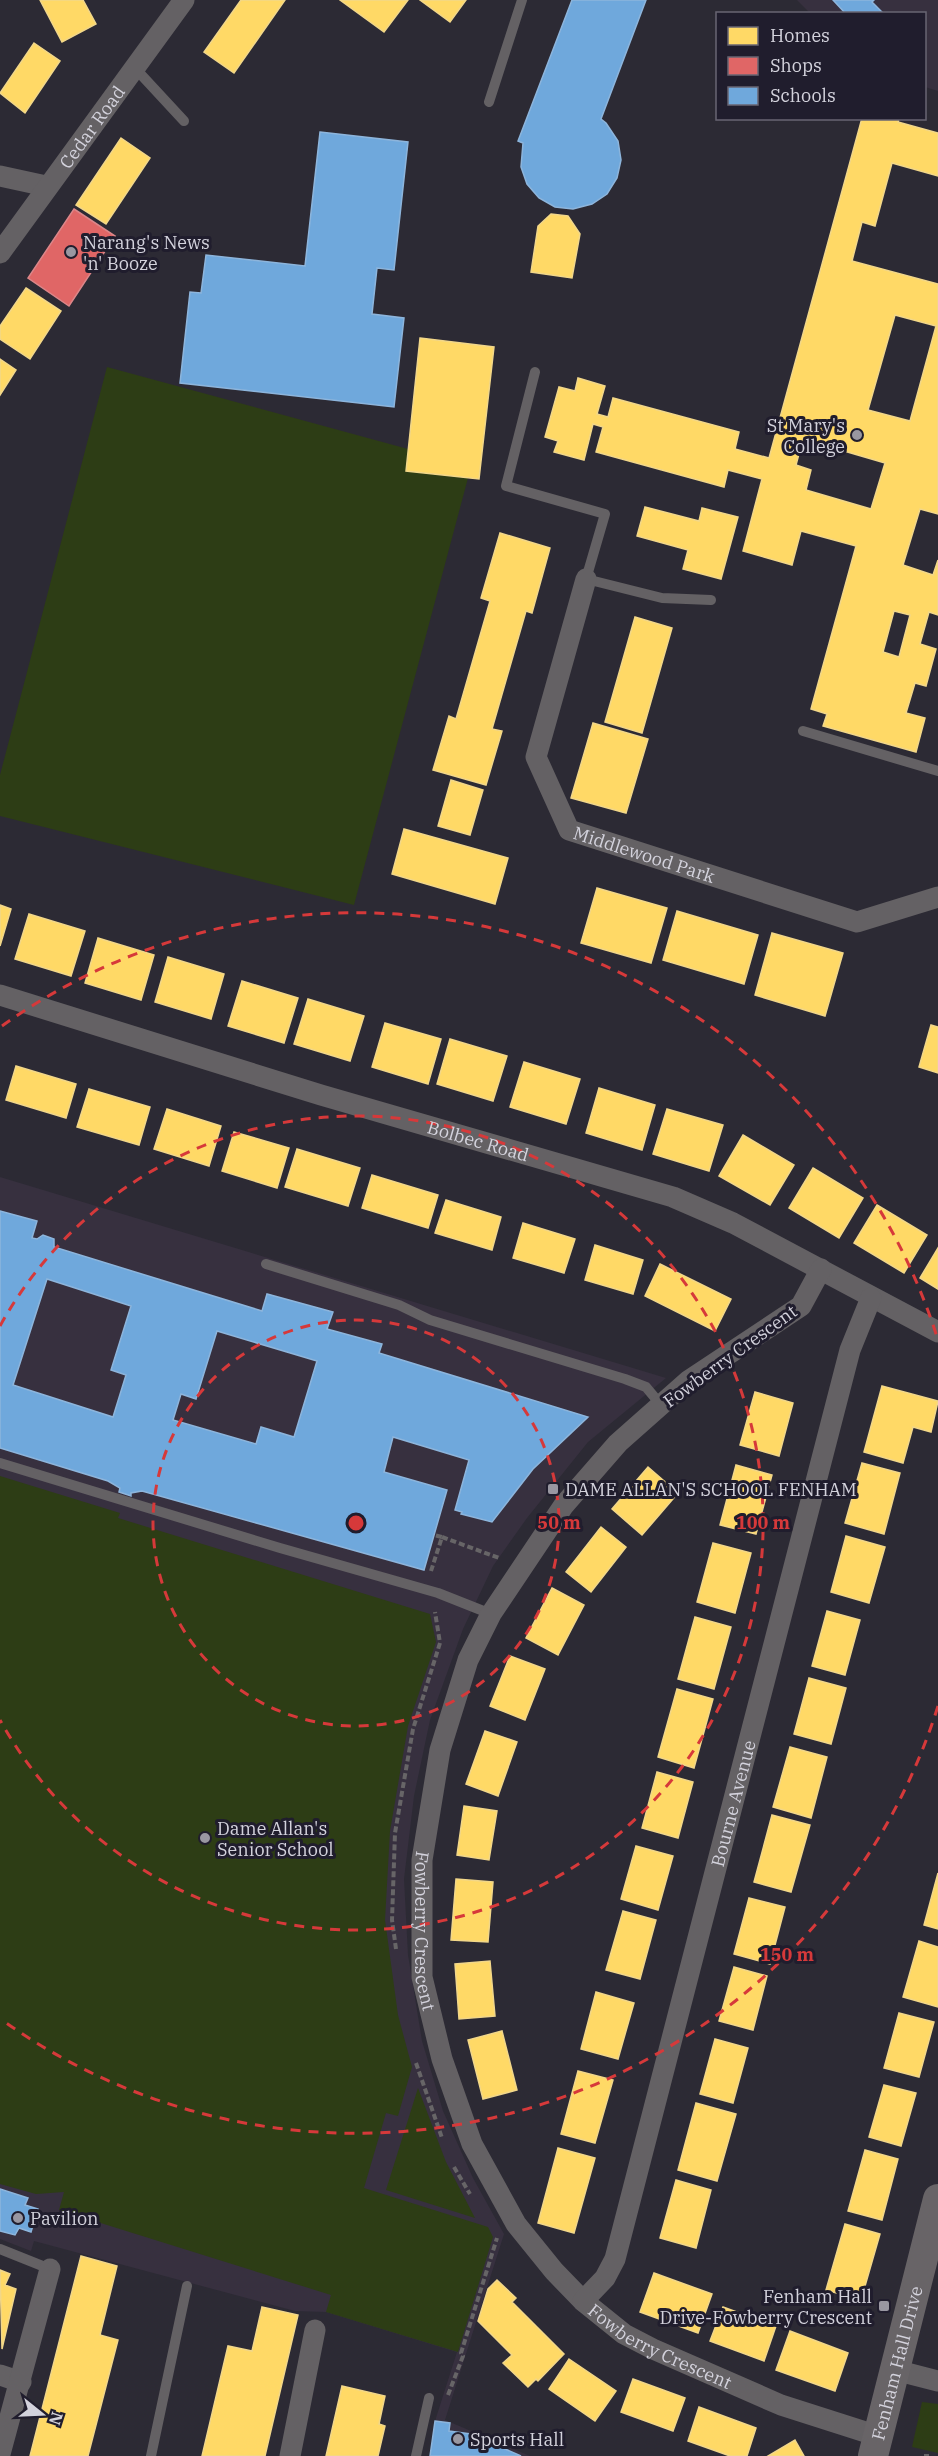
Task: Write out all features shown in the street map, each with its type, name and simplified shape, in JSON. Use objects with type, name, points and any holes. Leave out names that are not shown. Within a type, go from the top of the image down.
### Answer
[{"type":"street","name":"Cedar Road","points":[[0,253],[46,186],[184,0]]},
{"type":"street","points":[[0,176],[46,186]]},
{"type":"street","name":"Middlewood Park","points":[[586,579],[536,757],[569,830],[857,922],[938,897]]},
{"type":"street","name":"Bolbec Road","points":[[0,996],[321,1095],[673,1197],[733,1223],[938,1332]]},
{"type":"street","name":"Fowberry Crescent","points":[[821,1269],[801,1306],[688,1381],[618,1443],[564,1505],[491,1614],[468,1660],[440,1750],[423,1860],[422,1977],[442,2059],[472,2144],[516,2224],[554,2271],[584,2301],[624,2334],[653,2349],[875,2446]]},
{"type":"street","name":"Bourne Avenue","points":[[584,2301],[605,2278],[615,2259],[850,1350],[871,1298]]},
{"type":"street","name":"Fenham Hall Drive","points":[[875,2446],[938,2199]]},
{"type":"street","points":[[0,2454],[50,2269]]},
{"type":"street","points":[[290,2456],[315,2330]]},
{"type":"street","points":[[895,2370],[938,2381]]},
{"type":"street","points":[[0,2375],[21,2382]]},
{"type":"lane","points":[[489,102],[522,0]]},
{"type":"lane","points":[[134,66],[184,121]]},
{"type":"lane","points":[[535,372],[506,486],[605,514],[586,579],[662,598],[711,600]]},
{"type":"lane","points":[[803,731],[938,771]]},
{"type":"lane","points":[[266,1264],[399,1305],[430,1320],[626,1379],[646,1387],[660,1405]]},
{"type":"lane","points":[[0,1463],[280,1548],[426,1589],[491,1614]]},
{"type":"lane","points":[[0,2249],[50,2269]]},
{"type":"lane","points":[[151,2456],[187,2286]]},
{"type":"lane","points":[[416,2456],[429,2398]]},
{"type":"path","points":[[434,1535],[499,1558]]},
{"type":"path","points":[[426,1589],[442,1537]]},
{"type":"shaded area","points":[[797,0],[938,0],[938,91],[926,87],[926,12],[809,12]]},
{"type":"shaded area","name":"Dame Allan's Senior School","points":[[0,1177],[666,1378],[588,1442],[527,1518],[493,1566],[463,1629],[430,1720],[414,1796],[404,1879],[408,1955],[422,2041],[443,2111],[473,2178],[504,2234],[445,2420],[530,2456],[430,2456],[436,2418],[457,2352],[326,2312],[295,2311],[34,2241],[31,2251],[0,2239]]},
{"type":"green space","points":[[107,367],[408,449],[406,471],[468,478],[354,905],[0,816],[0,775]]},
{"type":"green space","points":[[0,1476],[120,1513],[118,1518],[430,1614],[436,1642],[408,1726],[390,1831],[385,1920],[398,2015],[412,2067],[398,2116],[386,2113],[364,2188],[488,2227],[493,2237],[458,2352],[326,2312],[331,2295],[59,2210],[64,2192],[36,2194],[0,2184]]},
{"type":"green space","points":[[418,2088],[446,2162],[475,2218],[386,2190]]},
{"type":"green space","points":[[922,2402],[938,2404],[938,2453],[912,2447]]},
{"type":"building: Homes","points":[[40,0],[83,0],[96,24],[62,42]]},
{"type":"building: Homes","points":[[241,0],[285,0],[234,73],[204,52]]},
{"type":"building: Homes","points":[[340,0],[408,0],[384,32]]},
{"type":"building: Homes","points":[[420,0],[466,0],[450,22]]},
{"type":"building: Homes","points":[[34,43],[60,61],[25,113],[0,93]]},
{"type":"building: Homes","name":"St Mary's College","points":[[861,120],[898,120],[898,122],[938,133],[938,176],[892,163],[875,226],[862,222],[852,261],[938,284],[938,514],[920,509],[903,565],[933,575],[938,560],[938,615],[929,612],[920,644],[936,649],[926,686],[915,683],[906,713],[925,718],[916,752],[823,726],[827,714],[811,709],[856,546],[801,531],[792,565],[743,551],[762,479],[728,470],[724,487],[596,452],[603,427],[593,424],[584,460],[554,452],[558,441],[545,437],[559,387],[575,391],[578,378],[605,386],[597,414],[608,417],[613,398],[739,432],[735,449],[769,458]],"holes":[[[895,315],[936,326],[910,421],[868,410]],[[803,439],[885,463],[871,509],[806,490],[811,470],[796,465]],[[894,611],[910,615],[899,657],[883,652]]]},
{"type":"building: Homes","points":[[121,138],[150,158],[106,224],[76,205]]},
{"type":"building: Homes","points":[[551,214],[568,216],[580,234],[572,278],[531,272],[538,226]]},
{"type":"building: Homes","points":[[26,288],[61,311],[30,359],[0,339],[0,326]]},
{"type":"building: Homes","points":[[420,338],[494,347],[479,479],[406,471]]},
{"type":"building: Homes","points":[[0,359],[16,370],[0,395]]},
{"type":"building: Homes","points":[[645,507],[699,521],[702,508],[738,517],[721,579],[683,569],[688,550],[637,536]]},
{"type":"building: Homes","points":[[500,533],[550,548],[532,613],[526,611],[492,729],[502,731],[486,785],[433,770],[449,716],[456,719],[490,601],[481,598]]},
{"type":"building: Homes","points":[[635,617],[672,628],[642,733],[605,722]]},
{"type":"building: Homes","points":[[593,723],[648,739],[626,813],[571,798]]},
{"type":"building: Homes","points":[[451,780],[483,790],[470,835],[438,826]]},
{"type":"building: Homes","points":[[404,829],[508,858],[495,904],[392,874]]},
{"type":"building: Homes","points":[[597,888],[667,908],[651,963],[581,943]]},
{"type":"building: Homes","points":[[0,905],[11,909],[0,946]]},
{"type":"building: Homes","points":[[677,911],[758,935],[744,984],[663,960]]},
{"type":"building: Homes","points":[[29,914],[85,931],[71,976],[15,959]]},
{"type":"building: Homes","points":[[772,933],[843,953],[825,1016],[755,995]]},
{"type":"building: Homes","points":[[98,938],[154,955],[141,1000],[85,983]]},
{"type":"building: Homes","points":[[168,957],[224,974],[211,1019],[155,1002]]},
{"type":"building: Homes","points":[[242,981],[298,998],[284,1043],[228,1026]]},
{"type":"building: Homes","points":[[308,999],[364,1016],[350,1061],[294,1044]]},
{"type":"building: Homes","points":[[385,1023],[441,1039],[428,1084],[372,1067]]},
{"type":"building: Homes","points":[[931,1025],[938,1027],[938,1073],[919,1067]]},
{"type":"building: Homes","points":[[450,1039],[507,1056],[493,1101],[437,1084]]},
{"type":"building: Homes","points":[[524,1062],[580,1079],[566,1124],[510,1107]]},
{"type":"building: Homes","points":[[16,1066],[76,1084],[66,1118],[6,1100]]},
{"type":"building: Homes","points":[[599,1088],[655,1105],[642,1150],[586,1133]]},
{"type":"building: Homes","points":[[89,1089],[150,1107],[139,1145],[77,1127]]},
{"type":"building: Homes","points":[[167,1109],[221,1126],[209,1166],[154,1149]]},
{"type":"building: Homes","points":[[667,1109],[723,1125],[709,1171],[653,1154]]},
{"type":"building: Homes","points":[[234,1132],[289,1148],[277,1188],[222,1171]]},
{"type":"building: Homes","points":[[743,1135],[794,1165],[770,1205],[719,1176]]},
{"type":"building: Homes","points":[[297,1149],[360,1168],[348,1206],[285,1187]]},
{"type":"building: Homes","points":[[813,1168],[863,1198],[839,1238],[789,1208]]},
{"type":"building: Homes","points":[[372,1175],[438,1195],[428,1228],[362,1208]]},
{"type":"building: Homes","points":[[446,1200],[501,1217],[492,1250],[435,1233]]},
{"type":"building: Homes","points":[[877,1205],[927,1235],[904,1273],[854,1243]]},
{"type":"building: Homes","points":[[523,1223],[575,1239],[564,1273],[513,1258]]},
{"type":"building: Homes","points":[[595,1245],[643,1260],[633,1294],[585,1280]]},
{"type":"building: Homes","points":[[938,1248],[938,1289],[920,1278]]},
{"type":"building: Homes","points":[[660,1264],[731,1299],[715,1331],[645,1296]]},
{"type":"building: Homes","points":[[882,1386],[938,1401],[931,1432],[913,1427],[903,1463],[864,1452]]},
{"type":"building: Homes","points":[[755,1392],[793,1403],[779,1456],[740,1445]]},
{"type":"building: Homes","points":[[862,1463],[900,1473],[884,1534],[845,1523]]},
{"type":"building: Homes","points":[[736,1465],[772,1475],[756,1534],[720,1525]]},
{"type":"building: Homes","points":[[648,1467],[678,1493],[642,1535],[612,1509]]},
{"type":"building: Homes","points":[[601,1527],[626,1547],[591,1592],[566,1572]]},
{"type":"building: Homes","points":[[846,1536],[885,1547],[869,1603],[831,1592]]},
{"type":"building: Homes","points":[[713,1543],[751,1553],[735,1613],[697,1602]]},
{"type":"building: Homes","points":[[552,1588],[584,1605],[558,1655],[526,1638]]},
{"type":"building: Homes","points":[[827,1611],[860,1620],[845,1675],[812,1666]]},
{"type":"building: Homes","points":[[695,1617],[731,1627],[714,1689],[678,1679]]},
{"type":"building: Homes","points":[[510,1656],[545,1669],[525,1720],[490,1706]]},
{"type":"building: Homes","points":[[809,1678],[846,1688],[831,1744],[794,1734]]},
{"type":"building: Homes","points":[[677,1689],[713,1699],[694,1768],[658,1757]]},
{"type":"building: Homes","points":[[485,1731],[517,1742],[498,1796],[466,1784]]},
{"type":"building: Homes","points":[[790,1747],[827,1757],[811,1818],[773,1807]]},
{"type":"building: Homes","points":[[657,1772],[693,1782],[678,1838],[642,1828]]},
{"type":"building: Homes","points":[[464,1806],[497,1811],[489,1860],[457,1855]]},
{"type":"building: Homes","points":[[772,1815],[810,1825],[791,1892],[754,1882]]},
{"type":"building: Homes","points":[[636,1846],[673,1856],[658,1910],[621,1899]]},
{"type":"building: Homes","points":[[938,1873],[938,1929],[924,1925]]},
{"type":"building: Homes","points":[[456,1879],[493,1882],[488,1942],[451,1940]]},
{"type":"building: Homes","points":[[749,1898],[785,1907],[770,1964],[734,1954]]},
{"type":"building: Homes","points":[[623,1911],[656,1920],[640,1979],[606,1970]]},
{"type":"building: Homes","points":[[919,1941],[938,1947],[938,2007],[903,1997]]},
{"type":"building: Homes","points":[[490,1961],[495,2016],[459,2019],[455,1964]]},
{"type":"building: Homes","points":[[734,1967],[767,1976],[753,2030],[719,2021]]},
{"type":"building: Homes","points":[[596,1992],[634,2003],[618,2059],[581,2049]]},
{"type":"building: Homes","points":[[899,2013],[934,2022],[919,2077],[884,2068]]},
{"type":"building: Homes","points":[[502,2031],[517,2090],[483,2099],[468,2040]]},
{"type":"building: Homes","points":[[715,2039],[748,2048],[733,2103],[700,2094]]},
{"type":"building: Homes","points":[[578,2071],[613,2080],[595,2143],[561,2134]]},
{"type":"building: Homes","points":[[884,2085],[916,2093],[901,2146],[869,2137]]},
{"type":"building: Homes","points":[[696,2103],[736,2114],[717,2181],[678,2170]]},
{"type":"building: Homes","points":[[558,2148],[595,2158],[574,2233],[538,2223]]},
{"type":"building: Homes","points":[[865,2150],[898,2159],[882,2220],[848,2211]]},
{"type":"building: Homes","points":[[676,2180],[711,2190],[696,2248],[660,2238]]},
{"type":"building: Homes","points":[[845,2224],[880,2234],[861,2300],[826,2290]]},
{"type":"building: Homes","points":[[81,2256],[117,2266],[100,2335],[118,2340],[88,2456],[30,2456]]},
{"type":"building: Homes","points":[[0,2270],[10,2274],[5,2285],[16,2289],[2,2349]]},
{"type":"building: Homes","points":[[654,2273],[712,2294],[698,2333],[640,2312]]},
{"type":"building: Homes","points":[[497,2280],[516,2298],[512,2302],[564,2354],[538,2381],[536,2379],[528,2387],[503,2363],[512,2355],[478,2321],[488,2289]]},
{"type":"building: Homes","points":[[262,2307],[298,2315],[265,2456],[202,2456],[228,2346],[252,2351]]},
{"type":"building: Homes","points":[[723,2307],[776,2326],[764,2361],[710,2341]]},
{"type":"building: Homes","points":[[790,2331],[848,2353],[835,2391],[776,2370]]},
{"type":"building: Homes","points":[[569,2359],[616,2391],[595,2421],[549,2389]]},
{"type":"building: Homes","points":[[633,2379],[685,2398],[673,2431],[621,2412]]},
{"type":"building: Homes","points":[[342,2386],[385,2396],[379,2424],[385,2426],[378,2456],[326,2456]]},
{"type":"building: Homes","points":[[699,2407],[756,2428],[747,2456],[730,2456],[688,2441]]},
{"type":"building: Homes","points":[[795,2440],[804,2456],[768,2456]]},
{"type":"building: Shops","points":[[74,209],[115,236],[69,306],[28,278]]},
{"type":"building: Schools","points":[[572,0],[646,0],[601,119],[618,141],[621,160],[617,178],[607,194],[592,204],[573,209],[555,207],[539,198],[527,184],[521,167],[523,143],[518,141]]},
{"type":"building: Schools","points":[[833,0],[874,0],[872,2],[882,12],[844,12]]},
{"type":"building: Schools","points":[[320,132],[408,142],[394,270],[377,268],[372,314],[404,318],[394,407],[180,383],[190,292],[201,293],[206,255],[305,266]]},
{"type":"building: Schools","points":[[0,1211],[37,1221],[32,1238],[37,1239],[43,1235],[54,1239],[54,1247],[262,1311],[267,1294],[333,1312],[327,1329],[382,1344],[379,1353],[588,1417],[533,1469],[492,1522],[461,1514],[462,1512],[455,1510],[469,1460],[393,1437],[384,1472],[447,1490],[424,1570],[142,1491],[131,1493],[131,1496],[119,1492],[120,1488],[108,1481],[0,1448]],"holes":[[[47,1279],[131,1306],[111,1370],[126,1375],[113,1417],[13,1385]],[[217,1331],[317,1361],[294,1437],[261,1427],[256,1444],[173,1420],[181,1394],[196,1399]]]},
{"type":"building: Schools","name":"Pavilion","points":[[0,2189],[28,2198],[25,2205],[38,2209],[31,2232],[19,2228],[15,2235],[0,2231]]},
{"type":"building: Schools","name":"Sports Hall","points":[[435,2421],[450,2423],[449,2431],[471,2434],[521,2456],[430,2456]]},
{"type":"place","name":"Narang's News 'n' Booze","points":[[71,252]]},
{"type":"place","name":"St Mary's College","points":[[857,435]]},
{"type":"place","name":"DAME ALLAN'S SCHOOL FENHAM","points":[[553,1489]]},
{"type":"place","name":"Dame Allan's Senior School","points":[[205,1838]]},
{"type":"place","name":"Pavilion","points":[[18,2218]]},
{"type":"place","name":"Fenham Hall Drive-Fowberry Crescent","points":[[884,2306]]},
{"type":"place","name":"Sports Hall","points":[[458,2439]]}]
